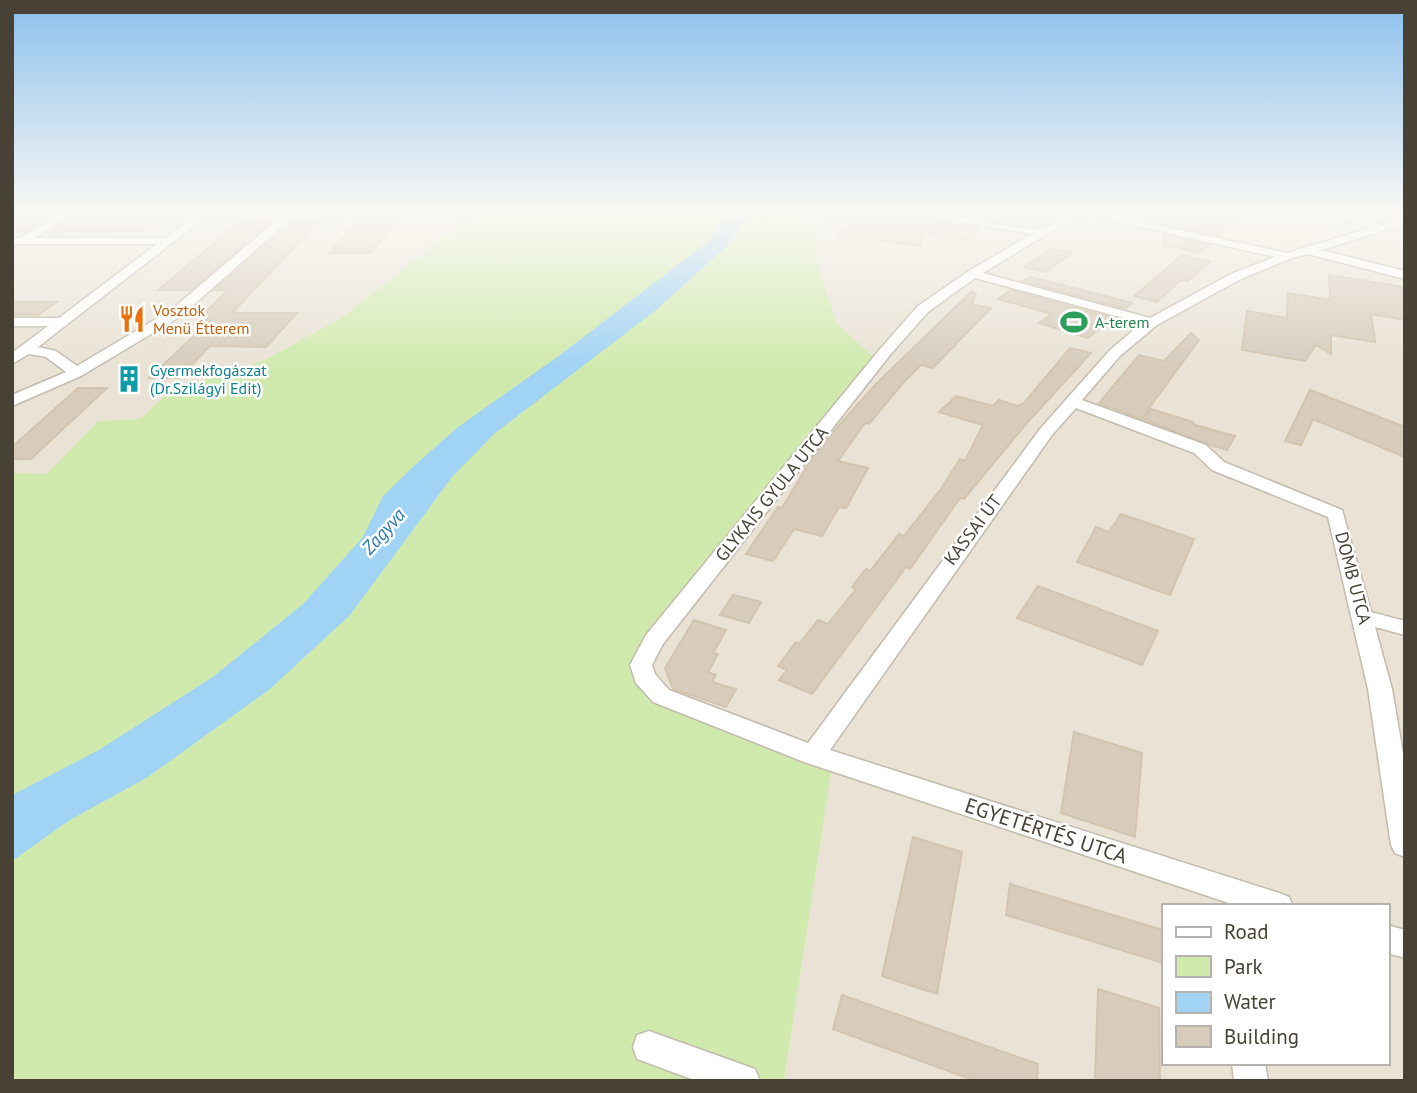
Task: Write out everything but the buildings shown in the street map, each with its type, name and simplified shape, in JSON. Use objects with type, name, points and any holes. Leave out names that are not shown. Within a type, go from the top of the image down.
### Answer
[{"type":"street","points":[[12,360],[136,266]]},
{"type":"street","points":[[12,401],[76,373],[133,341],[193,301],[232,266]]},
{"type":"street","name":"GLYKAIS GYULA UTCA","points":[[813,754],[661,696],[644,677],[641,665],[654,640],[923,309],[987,266]]},
{"type":"street","name":"KASSAI ÚT","points":[[813,754],[945,568],[1072,401],[1115,353],[1152,322],[1237,276],[1264,266]]},
{"type":"street","points":[[1370,266],[1405,275]]},
{"type":"street","points":[[973,274],[1152,322]]},
{"type":"street","points":[[12,322],[61,323]]},
{"type":"street","points":[[26,349],[51,354],[76,373]]},
{"type":"street","name":"DOMB UTCA","points":[[1072,401],[1200,449],[1218,466],[1336,514],[1380,689],[1405,845]]},
{"type":"street","points":[[1364,617],[1405,628]]},
{"type":"street","name":"EGYETÉRTÉS UTCA","points":[[813,754],[1219,896],[1267,904]]},
{"type":"street","points":[[649,1047],[743,1081]]},
{"type":"shaded area","points":[[12,266],[407,266],[344,316],[265,360],[169,392],[140,419],[98,421],[47,475],[12,473]]},
{"type":"shaded area","points":[[818,266],[1405,266],[1405,1081],[784,1081],[834,754],[675,698],[652,666],[661,638],[836,323]]},
{"type":"green space","points":[[407,266],[818,266],[836,323],[875,359],[661,638],[652,666],[675,698],[834,754],[784,1081],[12,1081],[12,473],[47,474],[98,421],[140,419],[169,392],[265,360],[344,316]]},
{"type":"water","name":"Zagyva","points":[[676,266],[705,266],[656,310],[494,434],[452,477],[350,615],[270,689],[148,777],[70,820],[12,861],[12,795],[99,750],[214,676],[303,604],[363,537],[383,496],[415,465],[458,427],[560,355]]},
{"type":"place","name":"Vosztok Menü Étterem","points":[[132,319]]},
{"type":"place","name":"A-terem","points":[[1074,322]]},
{"type":"place","name":"Gyermekfogászat (Dr.Szilágyi Edit)","points":[[129,379]]}]
